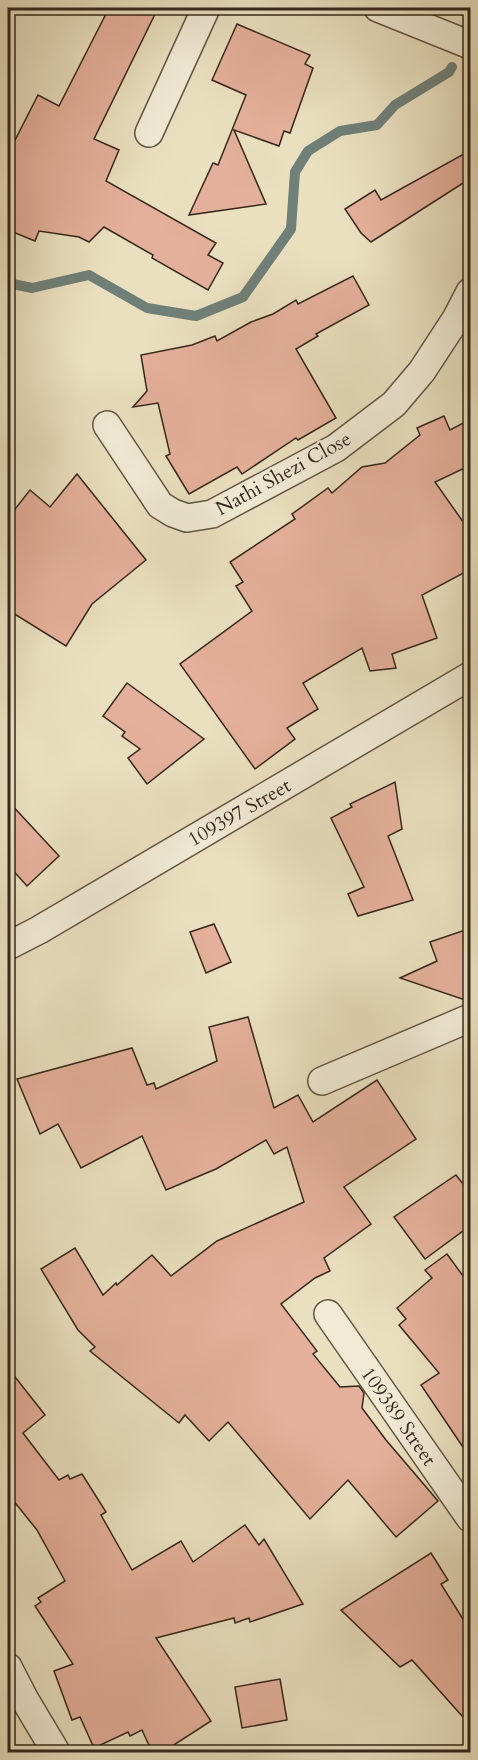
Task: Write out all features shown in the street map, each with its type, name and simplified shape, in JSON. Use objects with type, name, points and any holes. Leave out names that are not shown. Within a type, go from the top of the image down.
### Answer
[{"type":"street","points":[[149,133],[206,8]]},
{"type":"street","points":[[378,8],[471,45]]},
{"type":"street","name":"Nathi Shezi Close","points":[[107,425],[160,505],[187,518],[212,514],[336,448],[394,404],[422,371],[471,292]]},
{"type":"street","name":"109397 Street","points":[[8,946],[471,676]]},
{"type":"street","points":[[322,1082],[471,1018]]},
{"type":"street","name":"109389 Street","points":[[328,1314],[471,1518]]},
{"type":"street","points":[[8,1667],[56,1752]]},
{"type":"building","points":[[109,8],[158,8],[94,139],[119,150],[106,181],[216,243],[208,255],[223,263],[208,290],[104,227],[89,242],[79,237],[39,231],[35,241],[8,230],[8,154],[38,95],[59,106]]},
{"type":"building","points":[[237,24],[310,55],[305,64],[313,68],[290,133],[284,131],[279,146],[234,130],[266,204],[189,215],[213,163],[218,165],[246,95],[212,80]]},
{"type":"building","points":[[471,150],[471,178],[371,242],[361,233],[345,209],[375,190],[381,200]]},
{"type":"building","points":[[353,276],[369,305],[316,334],[318,336],[296,349],[336,418],[298,440],[296,438],[242,474],[237,467],[189,494],[166,456],[170,454],[158,403],[133,407],[147,391],[141,355],[192,345],[215,336],[217,341],[251,322],[273,314],[296,300],[298,304]]},
{"type":"building","points":[[444,416],[450,430],[471,419],[471,465],[435,482],[471,533],[471,569],[422,595],[437,638],[392,654],[396,668],[370,671],[362,648],[303,683],[318,709],[287,728],[295,739],[255,769],[180,664],[252,611],[236,586],[243,582],[230,562],[295,519],[292,514],[328,488],[332,493],[362,467],[385,463],[420,435],[417,428]]},
{"type":"building","points":[[77,474],[146,560],[92,604],[66,646],[8,610],[8,518],[30,490],[50,507]]},
{"type":"building","points":[[127,683],[204,739],[147,784],[128,758],[140,749],[122,736],[125,732],[103,716]]},
{"type":"building","points":[[395,782],[402,829],[388,836],[413,900],[358,916],[348,894],[364,887],[331,818],[352,807],[350,804]]},
{"type":"building","points":[[8,801],[59,856],[27,886],[8,865]]},
{"type":"building","points":[[214,924],[231,962],[206,973],[190,932]]},
{"type":"building","points":[[471,928],[471,1002],[400,978],[437,961],[430,942]]},
{"type":"building","points":[[248,1017],[274,1108],[298,1095],[313,1122],[377,1080],[416,1139],[344,1187],[371,1224],[324,1258],[330,1271],[315,1278],[281,1304],[317,1351],[313,1354],[340,1387],[359,1386],[364,1393],[362,1408],[438,1501],[396,1537],[348,1480],[310,1519],[228,1422],[209,1441],[185,1415],[179,1423],[90,1351],[95,1347],[78,1330],[41,1269],[75,1248],[103,1295],[152,1255],[171,1276],[217,1241],[304,1202],[287,1147],[274,1154],[266,1140],[216,1169],[166,1190],[142,1136],[81,1168],[58,1124],[40,1134],[17,1079],[132,1048],[147,1085],[154,1083],[156,1089],[217,1061],[209,1027]]},
{"type":"building","points":[[456,1175],[471,1194],[471,1225],[425,1259],[394,1217]]},
{"type":"building","points":[[447,1254],[471,1287],[471,1459],[421,1385],[439,1373],[399,1325],[406,1319],[397,1308],[432,1278],[425,1270]]},
{"type":"building","points":[[8,1368],[45,1415],[23,1433],[59,1480],[68,1475],[70,1479],[82,1474],[106,1512],[101,1515],[132,1570],[181,1541],[193,1562],[245,1525],[259,1545],[264,1539],[303,1604],[250,1622],[249,1618],[235,1623],[234,1618],[156,1638],[211,1721],[163,1752],[152,1752],[142,1730],[130,1736],[128,1732],[94,1748],[80,1717],[72,1720],[54,1671],[73,1664],[35,1606],[41,1602],[38,1598],[65,1581],[37,1530],[8,1494]]},
{"type":"building","points":[[431,1553],[448,1580],[441,1584],[471,1632],[471,1726],[412,1660],[400,1667],[341,1610]]},
{"type":"building","points":[[280,1679],[287,1720],[242,1728],[235,1687]]},
{"type":"waterway","points":[[8,283],[32,288],[89,275],[147,308],[196,316],[243,297],[291,229],[295,172],[308,151],[340,131],[377,125],[395,105],[449,72],[452,67]]}]
